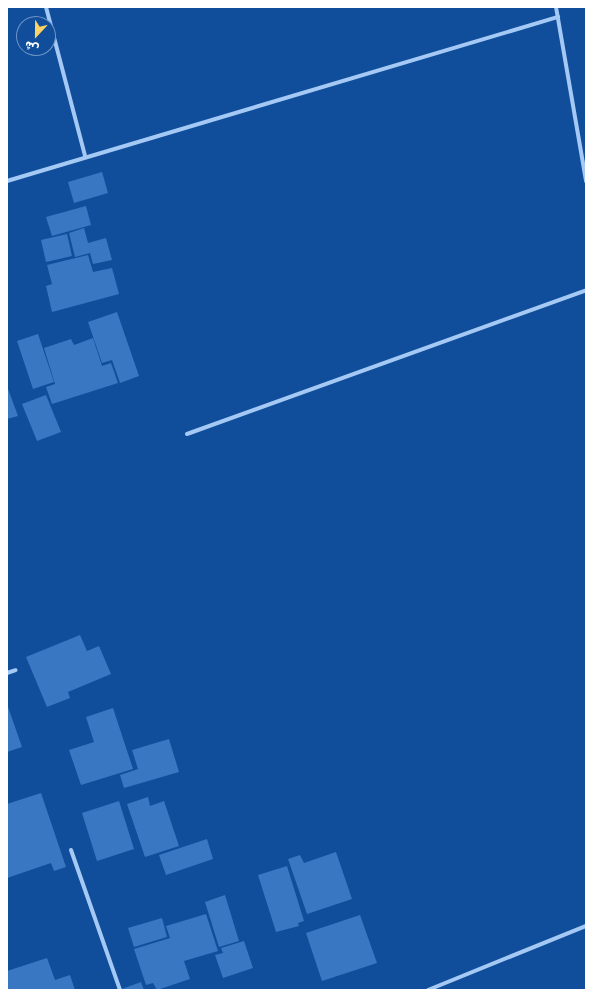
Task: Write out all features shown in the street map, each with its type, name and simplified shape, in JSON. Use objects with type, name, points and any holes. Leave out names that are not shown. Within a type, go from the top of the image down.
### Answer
[{"type":"street","points":[[46,7],[85,156]]},
{"type":"street","points":[[556,7],[586,181]]},
{"type":"street","points":[[7,181],[85,156],[558,17]]},
{"type":"street","points":[[187,434],[586,290]]},
{"type":"street","points":[[7,673],[16,670]]},
{"type":"street","points":[[71,850],[120,990]]},
{"type":"street","points":[[428,990],[586,926]]},
{"type":"building","points":[[102,172],[108,193],[74,203],[68,182]]},
{"type":"building","points":[[86,206],[91,225],[52,236],[46,217]]},
{"type":"building","points":[[84,228],[88,243],[106,238],[112,260],[93,264],[90,253],[75,257],[69,233]]},
{"type":"building","points":[[67,234],[72,256],[46,262],[41,240]]},
{"type":"building","points":[[88,255],[93,272],[112,268],[119,294],[52,312],[46,286],[52,284],[47,265]]},
{"type":"building","points":[[117,312],[139,376],[120,383],[112,360],[102,363],[88,322]]},
{"type":"building","points":[[38,334],[54,382],[33,389],[17,341]]},
{"type":"building","points":[[93,338],[102,366],[111,363],[118,383],[52,404],[46,387],[55,384],[44,348],[71,339],[74,345]]},
{"type":"building","points":[[7,386],[18,416],[7,419]]},
{"type":"building","points":[[46,395],[61,432],[37,441],[22,404]]},
{"type":"building","points":[[80,635],[87,651],[99,646],[111,674],[68,692],[70,698],[47,707],[26,657]]},
{"type":"building","points":[[7,704],[22,747],[7,752]]},
{"type":"building","points":[[113,708],[133,769],[81,785],[69,750],[94,742],[86,717]]},
{"type":"building","points":[[169,739],[179,772],[124,788],[120,775],[138,769],[132,750]]},
{"type":"building","points":[[41,793],[66,867],[54,871],[51,863],[7,878],[7,804]]},
{"type":"building","points":[[148,797],[150,806],[164,801],[179,846],[145,857],[127,804]]},
{"type":"building","points":[[119,801],[134,849],[97,861],[82,813]]},
{"type":"building","points":[[207,839],[213,859],[166,875],[159,855]]},
{"type":"building","points":[[336,852],[352,899],[307,914],[288,859],[300,855],[304,863]]},
{"type":"building","points":[[287,866],[304,921],[298,923],[299,926],[276,932],[258,875]]},
{"type":"building","points":[[225,895],[239,941],[219,947],[205,902]]},
{"type":"building","points":[[206,914],[218,951],[184,961],[190,979],[157,990],[153,983],[146,985],[134,949],[170,938],[166,926]]},
{"type":"building","points":[[360,915],[377,963],[322,981],[306,933]]},
{"type":"building","points":[[162,918],[167,937],[134,947],[128,928]]},
{"type":"building","points":[[244,941],[253,968],[223,978],[215,955],[223,953],[221,948]]},
{"type":"building","points":[[47,958],[55,980],[70,975],[75,990],[7,990],[7,971]]},
{"type":"building","points":[[141,982],[144,990],[119,990]]}]
